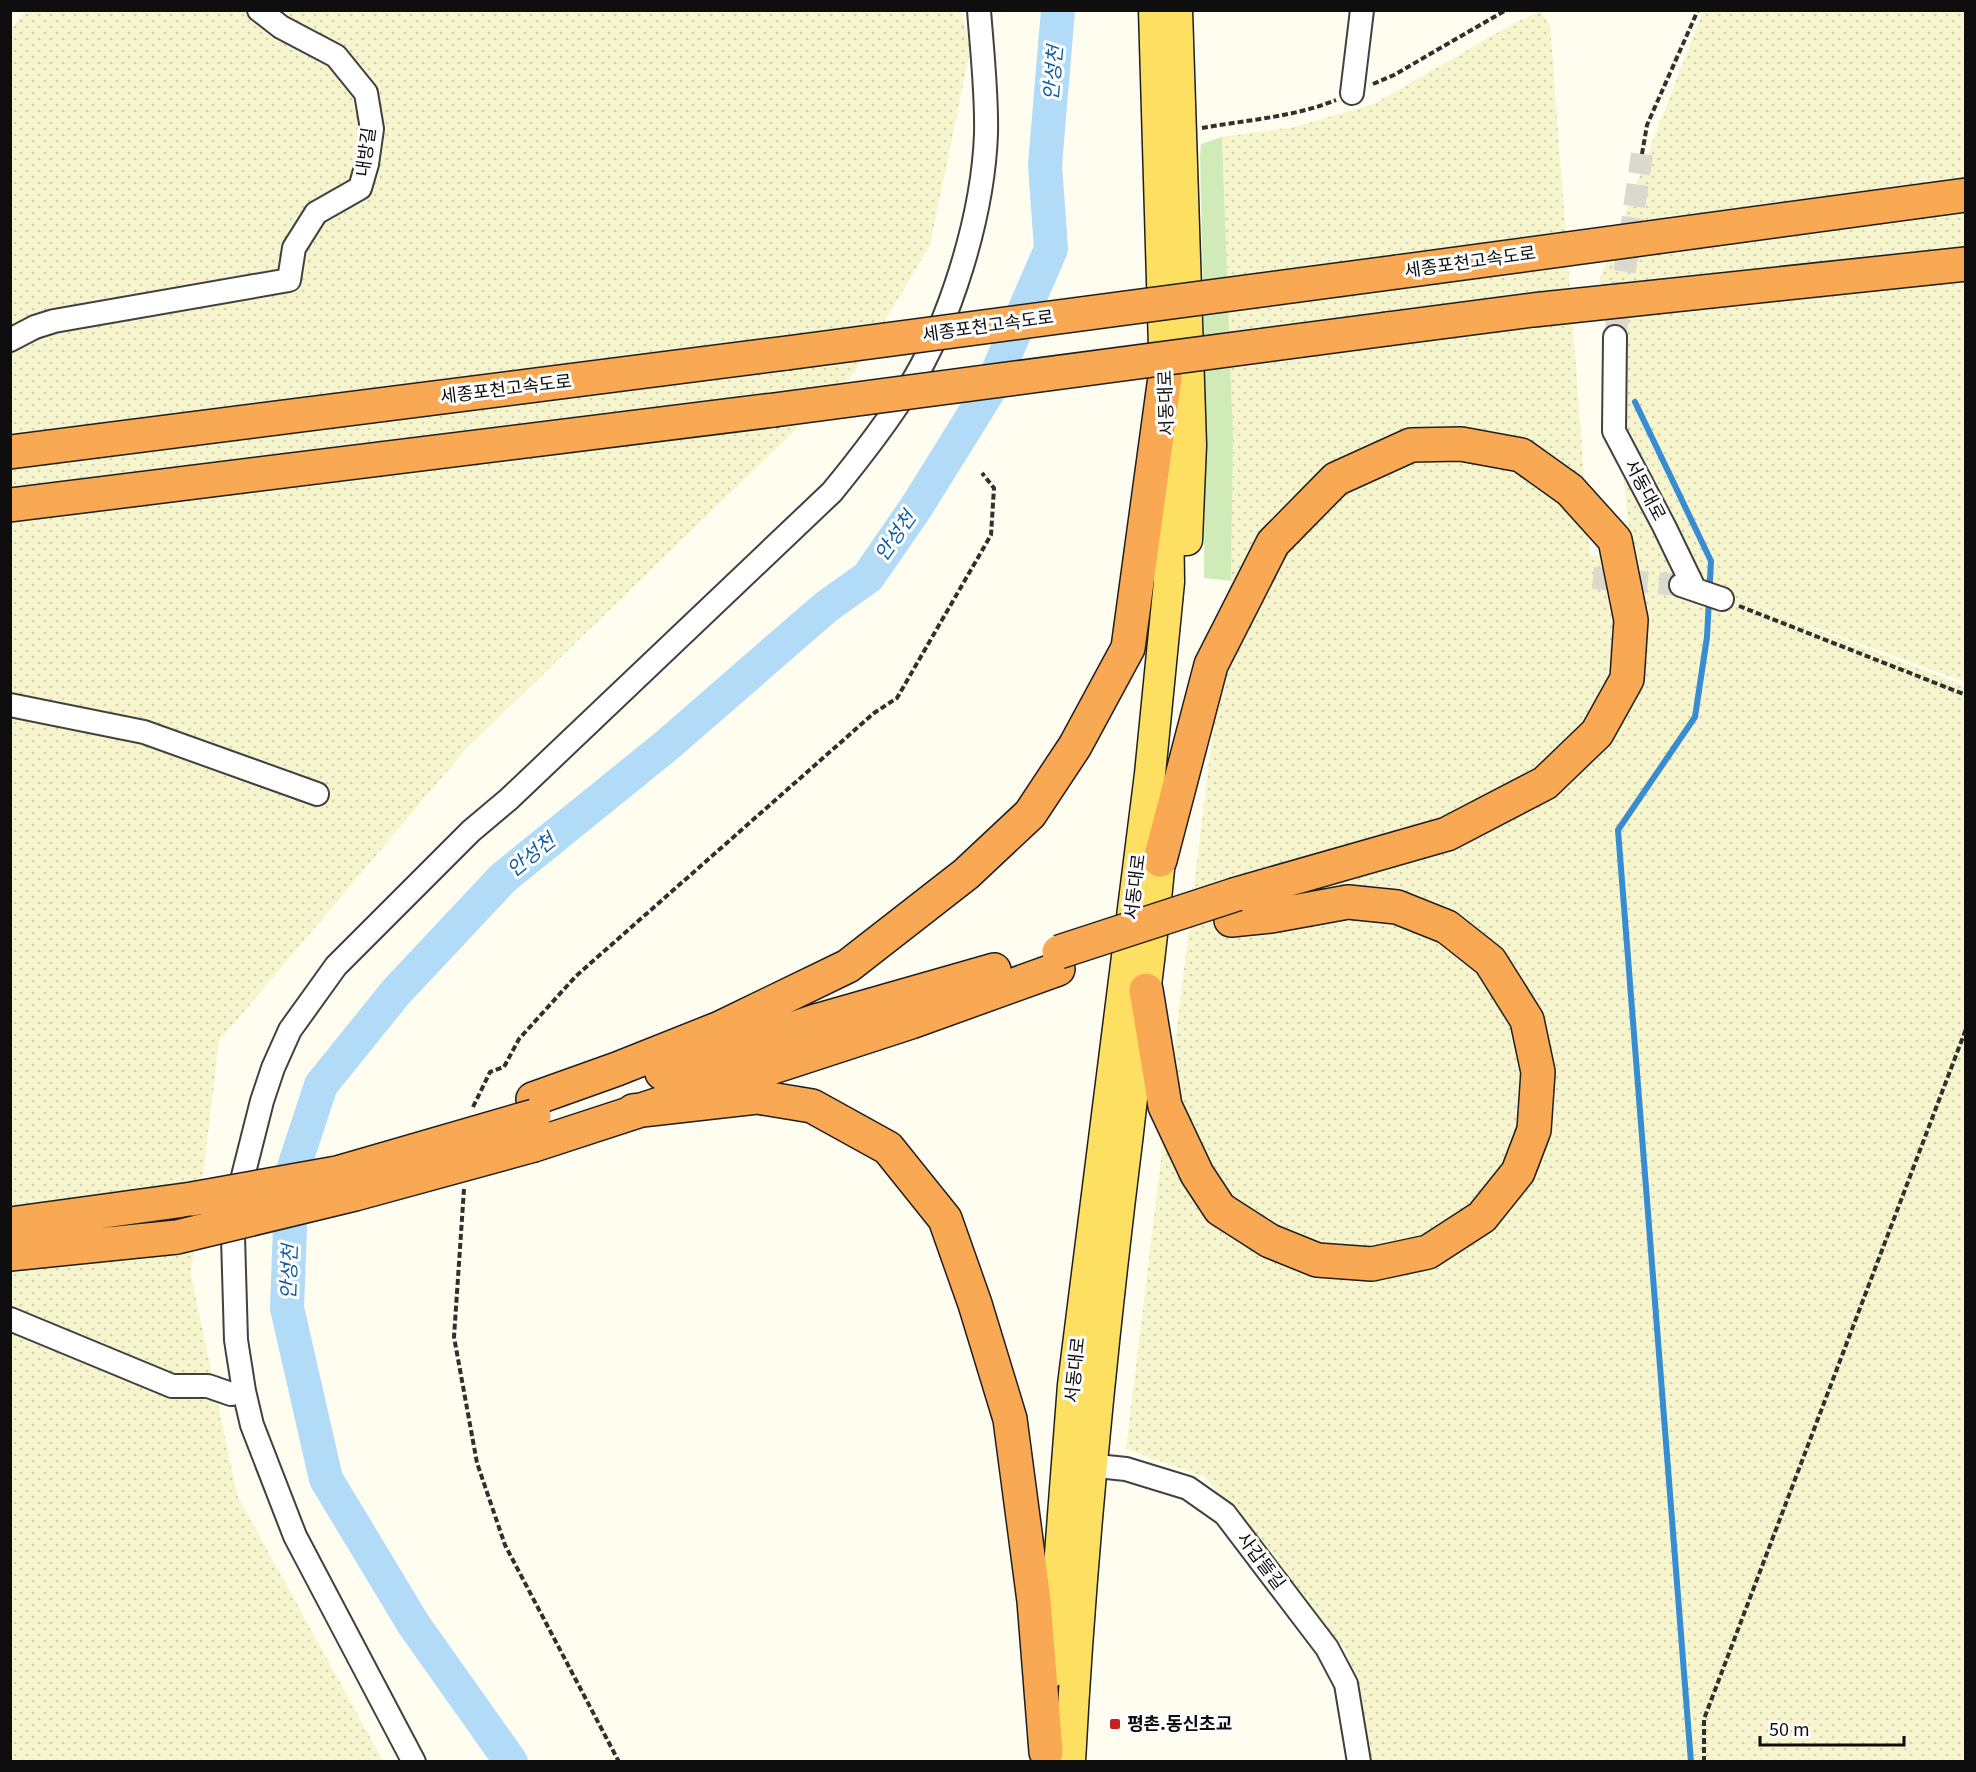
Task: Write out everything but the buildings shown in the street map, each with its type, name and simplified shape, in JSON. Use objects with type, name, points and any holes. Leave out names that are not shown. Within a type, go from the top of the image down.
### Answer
[{"type":"highway","name":"세종포천고속도로","points":[[10,452],[787,353],[1965,195]]},
{"type":"highway","points":[[10,505],[774,410],[1544,309],[1965,264]]},
{"type":"highway","points":[[534,1120],[617,1069],[720,1028],[848,966],[966,874],[1030,814],[1075,746],[1128,648],[1165,376]]},
{"type":"highway","points":[[10,1254],[177,1237],[355,1194],[534,1120],[819,1020],[1059,960],[1234,907],[1447,834],[1545,783],[1597,733],[1627,679],[1631,620],[1615,540],[1570,490],[1521,455],[1461,444],[1411,445],[1336,478],[1273,543],[1210,664],[1160,860]]},
{"type":"highway","points":[[1146,990],[1165,1106],[1197,1174],[1220,1209],[1270,1242],[1317,1260],[1372,1264],[1428,1252],[1482,1217],[1518,1172],[1534,1130],[1538,1072],[1527,1020],[1490,961],[1447,927],[1397,907],[1348,902],[1271,916],[1234,907]]},
{"type":"highway","points":[[633,1111],[911,1022],[1059,960]]},
{"type":"highway","points":[[10,1224],[192,1198],[337,1173],[534,1120],[757,1097],[812,1106],[888,1148],[945,1219],[975,1304],[1010,1419],[1054,1758]]},
{"type":"main road","name":"서동대로","points":[[1079,1464],[1074,1373],[1150,774],[1169,582],[1154,10]]},
{"type":"main road","name":"서동대로","points":[[1054,1758],[1055,1599],[1079,1464],[1122,1179],[1154,930],[1184,598],[1191,445],[1177,10]]},
{"type":"street","name":"내방길","points":[[10,340],[35,327],[54,321],[289,280],[294,248],[316,213],[360,188],[367,164],[372,129],[366,93],[336,56],[281,27],[259,10]]},
{"type":"street","points":[[414,1761],[295,1536],[252,1425],[236,1340],[235,1226],[239,1192],[259,1111],[273,1068],[290,1030],[336,966],[471,831],[509,799],[832,492],[876,438],[909,388],[930,350],[951,298],[964,258],[983,172],[986,133],[979,10]]},
{"type":"street","points":[[1352,93],[1362,10]]},
{"type":"street","name":"서동대로","points":[[1615,337],[1614,431],[1699,591]]},
{"type":"street","points":[[10,705],[144,732],[317,794]]},
{"type":"street","points":[[10,1319],[172,1386],[208,1386],[231,1394],[244,1391]]},
{"type":"street","name":"사갑뜰길","points":[[1079,1464],[1126,1469],[1188,1488],[1225,1514],[1327,1648],[1346,1684],[1359,1761]]},
{"type":"path","points":[[1642,154],[1647,125],[1698,10]]},
{"type":"path","points":[[1699,591],[1965,695]]},
{"type":"path","points":[[1704,1761],[1704,1719],[1965,1029]]},
{"type":"green space","points":[[27,10],[960,10],[971,46],[930,245],[854,373],[465,750],[219,1041],[191,1275],[237,1495],[383,1761],[11,1761],[10,30]]},
{"type":"green space","points":[[1540,11],[1550,25],[1590,555],[1633,560],[1600,278],[1703,11],[1965,11],[1965,682],[1705,587],[1965,686],[1965,1761],[1369,1761],[1347,1652],[1205,1477],[1126,1449],[1231,581],[1233,437],[1222,137],[1294,127],[1374,104],[1516,22]]},
{"type":"green space","points":[[1222,137],[1233,437],[1231,581],[1204,578],[1205,367],[1200,156],[1201,144]]},
{"type":"waterway","name":"안성천","points":[[511,1762],[414,1625],[326,1479],[287,1308],[292,1173],[321,1085],[396,992],[503,878],[666,746],[826,607],[868,577],[917,506],[991,387],[1051,249],[1045,165],[1058,10]]},
{"type":"waterway","points":[[1635,402],[1711,561],[1707,637],[1695,717],[1618,830],[1691,1762]]},
{"type":"tunnel","points":[[1615,337],[1642,154]]},
{"type":"tunnel","points":[[1593,578],[1680,585]]},
{"type":"place","name":"평촌.동신초교","points":[[1115,1724]]}]
